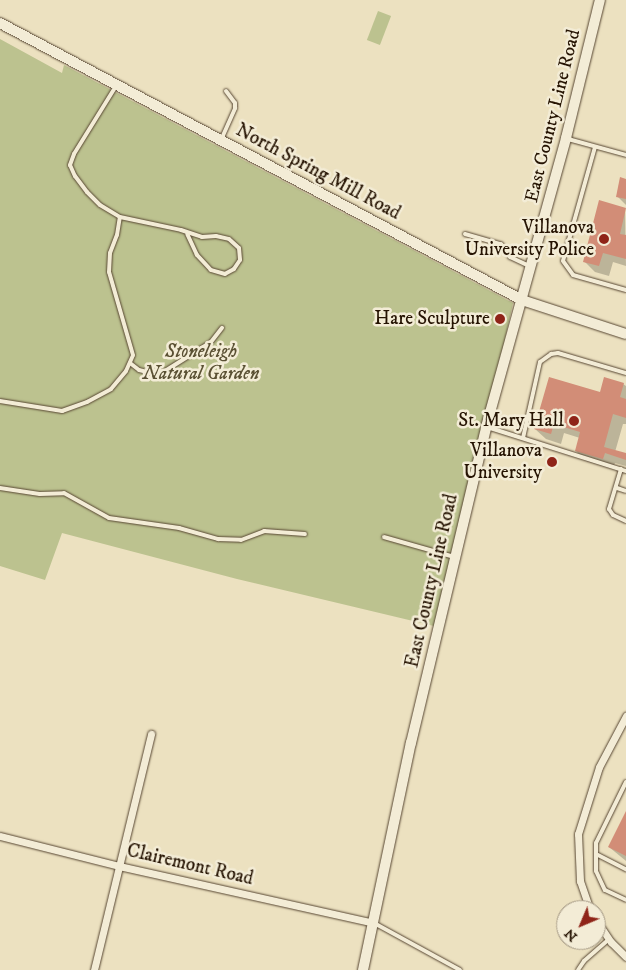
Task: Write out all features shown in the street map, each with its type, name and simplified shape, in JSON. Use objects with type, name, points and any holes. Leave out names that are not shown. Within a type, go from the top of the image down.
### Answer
[{"type":"street","name":"East County Line Road","points":[[363,970],[412,743],[486,427],[566,138],[600,0]]},
{"type":"street","name":"North Spring Mill Road","points":[[0,23],[522,300],[626,334]]},
{"type":"street","points":[[587,900],[580,881],[578,834],[599,768],[626,716]]},
{"type":"street","points":[[94,970],[151,734]]},
{"type":"street","name":"Clairemont Road","points":[[0,836],[119,866],[374,923]]},
{"type":"street","points":[[606,935],[626,957]]},
{"type":"lane","points":[[117,84],[74,154],[70,166],[87,192],[100,205],[120,218],[187,234],[229,239],[240,248],[240,260],[234,269],[225,274],[211,270],[197,255],[187,234]]},
{"type":"lane","points":[[221,140],[235,108],[235,103],[226,92]]},
{"type":"lane","points":[[566,138],[626,155]]},
{"type":"lane","points":[[595,147],[563,261],[573,275],[626,290]]},
{"type":"lane","points":[[0,401],[62,411],[87,402],[111,389],[130,363],[133,355],[109,272],[110,253],[117,235],[120,218]]},
{"type":"lane","points":[[465,234],[501,244],[510,257],[531,266]]},
{"type":"lane","points":[[130,363],[139,370],[151,373],[166,371],[211,342],[222,328]]},
{"type":"lane","points":[[523,438],[540,362],[551,354],[558,353],[626,373]]},
{"type":"lane","points":[[486,427],[626,471]]},
{"type":"lane","points":[[621,469],[617,488],[609,509],[613,515],[626,521]]},
{"type":"lane","points":[[0,488],[40,494],[64,493],[109,518],[178,528],[218,538],[241,540],[264,531],[305,534]]},
{"type":"lane","points":[[617,488],[626,491]]},
{"type":"lane","points":[[384,537],[457,557]]},
{"type":"lane","points":[[626,782],[596,843],[596,871],[605,890],[626,900]]},
{"type":"lane","points":[[596,854],[626,869]]},
{"type":"lane","points":[[374,923],[460,970]]},
{"type":"lane","points":[[578,970],[584,961],[609,939]]},
{"type":"green space","points":[[378,11],[391,16],[380,45],[367,40]]},
{"type":"green space","name":"Stoneleigh Natural Garden","points":[[0,39],[62,73],[64,65],[513,303],[496,380],[434,626],[237,579],[62,533],[45,580],[0,566]]},
{"type":"building","points":[[620,177],[626,179],[626,199],[616,197]]},
{"type":"building","points":[[599,200],[626,208],[620,234],[626,235],[626,259],[603,253],[599,266],[583,262]]},
{"type":"building","name":"St. Mary Hall","points":[[549,377],[600,392],[604,377],[624,383],[620,397],[626,399],[626,418],[613,414],[604,447],[626,453],[626,460],[605,453],[603,459],[575,451],[580,432],[554,424],[551,434],[534,429]]},
{"type":"building","points":[[626,811],[626,856],[608,847]]},
{"type":"place","name":"Villanova University Police","points":[[604,239]]},
{"type":"place","name":"Hare Sculpture","points":[[500,319]]},
{"type":"place","name":"St. Mary Hall","points":[[574,421]]},
{"type":"place","name":"Villanova University","points":[[552,462]]}]
